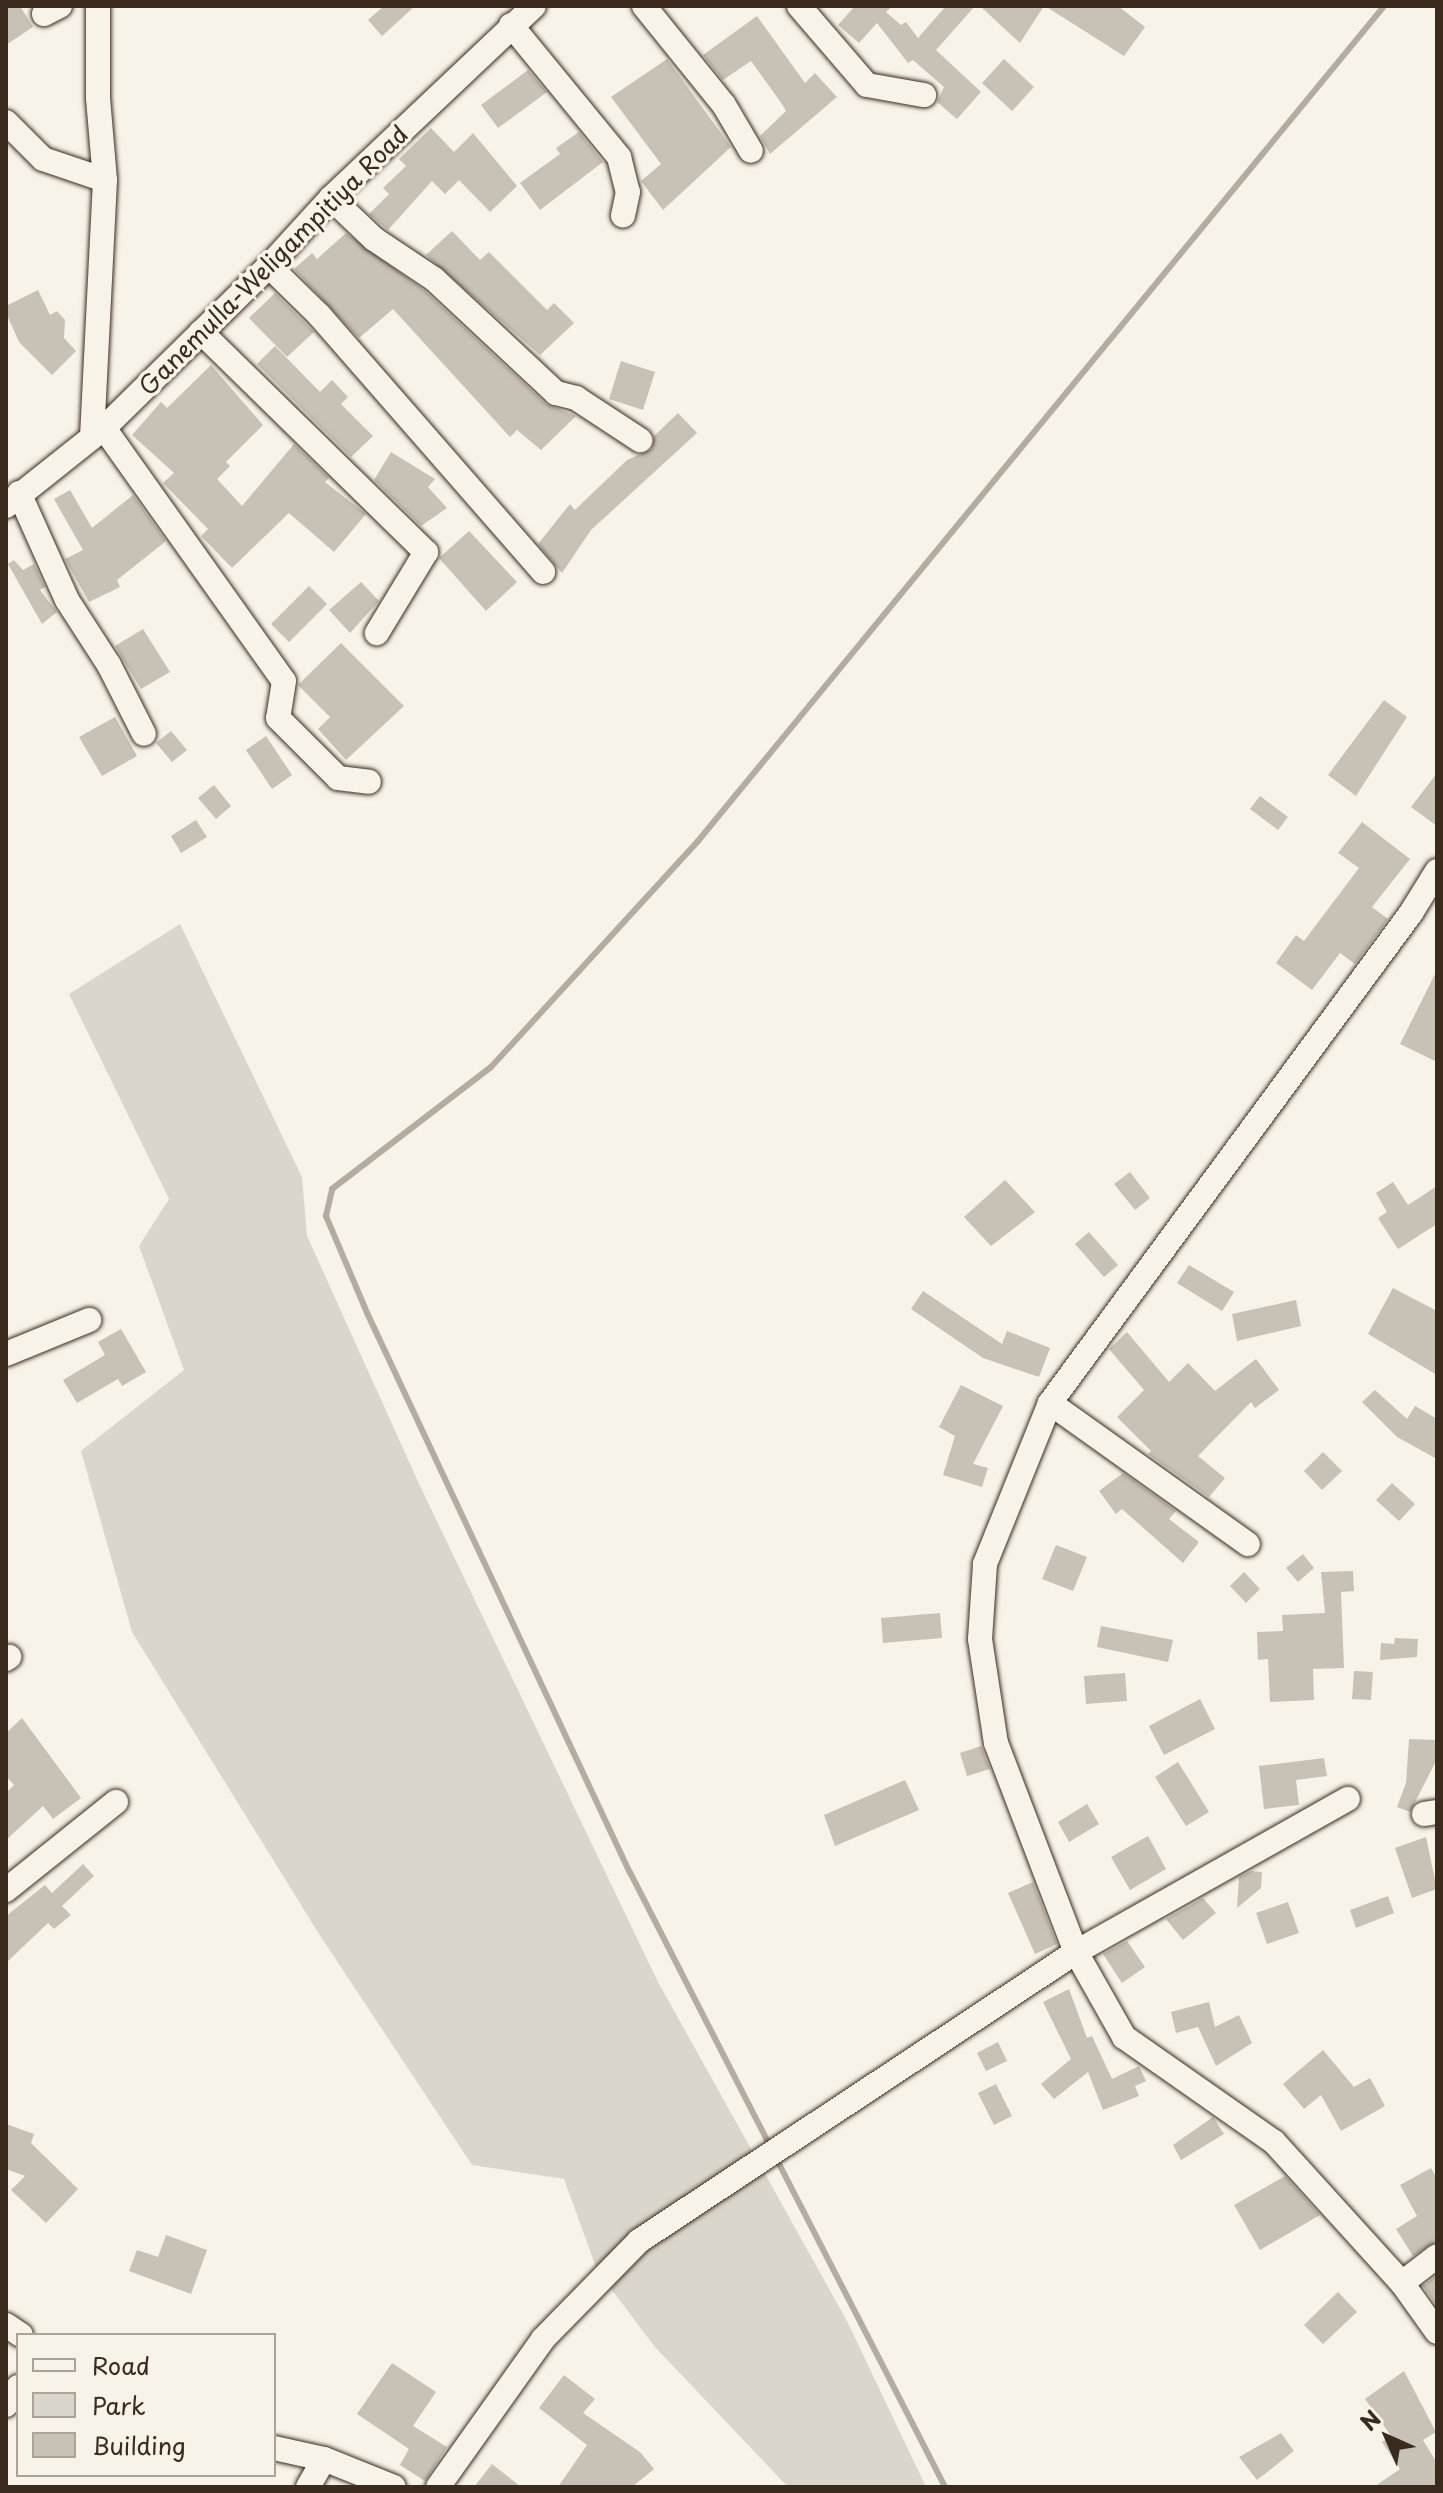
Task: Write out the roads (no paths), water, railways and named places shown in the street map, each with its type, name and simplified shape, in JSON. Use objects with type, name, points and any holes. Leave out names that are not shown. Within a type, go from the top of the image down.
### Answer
[{"type":"street","points":[[98,6],[98,98],[105,180],[98,432],[284,681],[278,718],[338,778],[369,782]]},
{"type":"street","name":"Ganemulla-Weligampitiya Road","points":[[12,500],[98,432],[269,266],[331,198],[534,6]]},
{"type":"street","points":[[644,6],[695,64],[751,151]]},
{"type":"street","points":[[799,6],[867,85],[924,95]]},
{"type":"street","points":[[511,25],[619,157],[628,181],[623,215]]},
{"type":"street","points":[[6,122],[43,159],[105,180]]},
{"type":"street","points":[[331,198],[374,239],[434,279],[556,393],[576,398],[640,440]]},
{"type":"street","points":[[269,266],[319,315],[543,572]]},
{"type":"street","points":[[201,332],[426,552],[377,633]]},
{"type":"street","points":[[12,500],[67,600],[109,665],[144,734]]},
{"type":"street","points":[[1437,871],[1411,913],[1050,1403],[985,1564],[980,1639],[996,1743],[1076,1952],[1124,2037],[1274,2142],[1402,2283],[1437,2332]]},
{"type":"street","points":[[6,1354],[89,1320]]},
{"type":"street","points":[[1050,1403],[1248,1544]]},
{"type":"street","points":[[438,2487],[543,2339],[639,2241],[1076,1952],[1348,1799]]},
{"type":"street","points":[[6,1890],[116,1802]]},
{"type":"street","points":[[1402,2283],[1437,2256]]},
{"type":"street","points":[[276,2448],[324,2459],[394,2487]]},
{"type":"street","points":[[308,2487],[324,2459]]},
{"type":"waterway","points":[[770,2146],[630,1873],[368,1315],[326,1216],[332,1189],[491,1067],[698,841],[1384,6]]},
{"type":"waterway","points":[[775,2156],[945,2487]]}]
